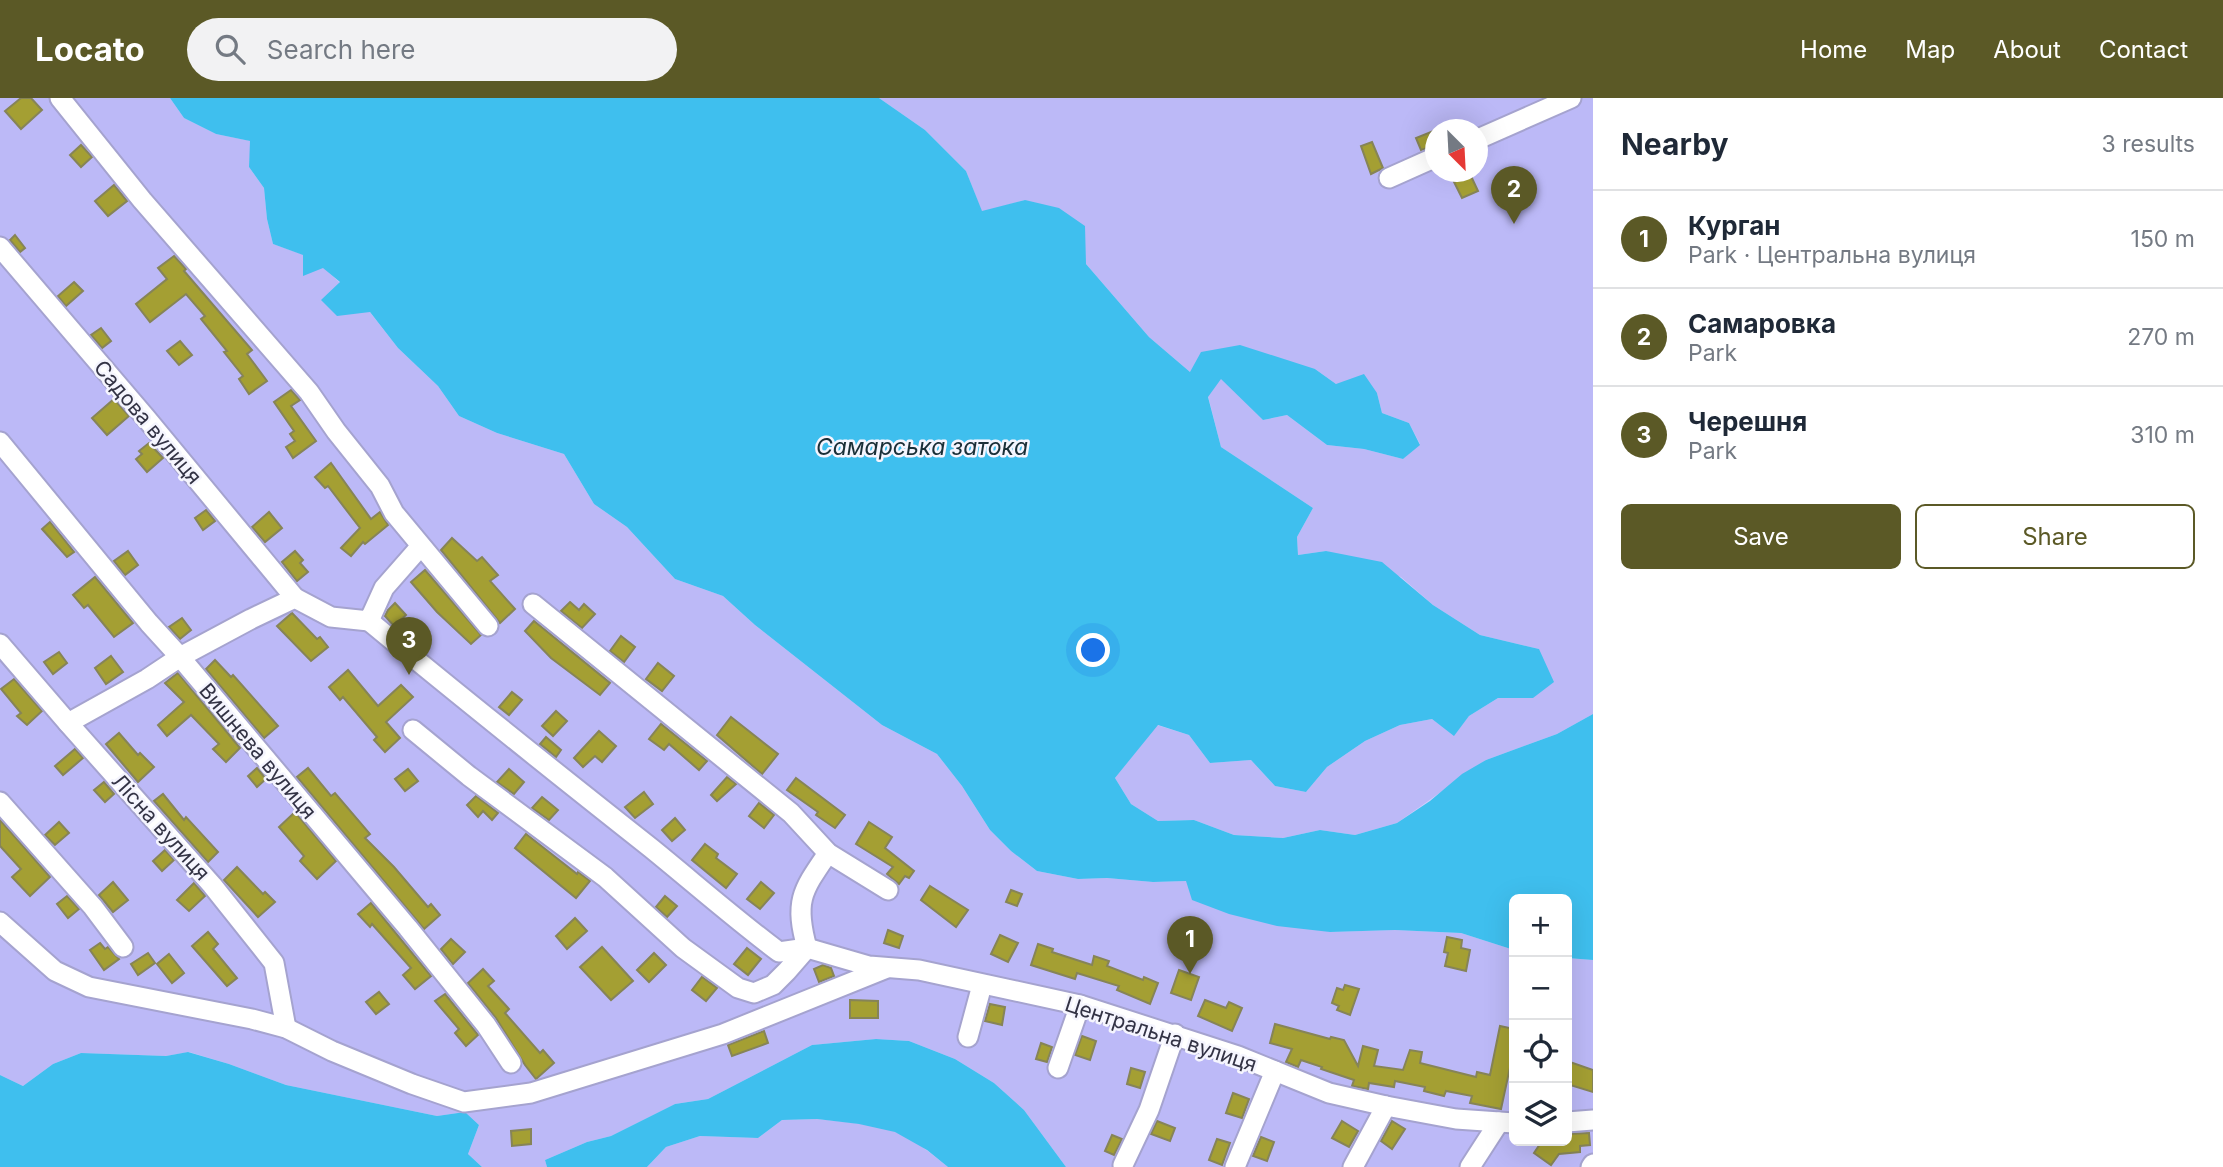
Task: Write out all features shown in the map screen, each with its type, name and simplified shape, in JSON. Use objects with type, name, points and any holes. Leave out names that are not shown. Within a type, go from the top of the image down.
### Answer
[{"type":"street","points":[[60,98],[142,200],[309,392],[380,486],[394,513],[420,547],[462,592],[488,626]]},
{"type":"street","points":[[1488,135],[1571,98]]},
{"type":"street","points":[[1389,178],[1425,163]]},
{"type":"street","name":"Садова вулиця","points":[[0,247],[295,598]]},
{"type":"street","name":"Вишнева вулиця","points":[[0,442],[149,623],[408,928],[486,1025],[511,1063]]},
{"type":"street","points":[[68,723],[147,679],[180,657],[295,598],[331,617],[369,621],[384,588],[420,547]]},
{"type":"street","points":[[533,604],[791,813],[828,853],[888,890]]},
{"type":"street","name":"Центральна вулиця","points":[[369,621],[488,720],[779,952],[807,948],[869,965],[919,970],[1080,1005],[1238,1056],[1329,1093],[1456,1119],[1506,1123]]},
{"type":"street","name":"Лісна вулиця","points":[[0,644],[212,885],[274,963],[286,1028]]},
{"type":"street","points":[[413,730],[469,776],[605,877],[683,948],[738,988],[754,993],[773,985],[807,948],[802,930],[801,905],[806,885],[828,853]]},
{"type":"street","points":[[0,802],[93,908],[123,947]]},
{"type":"street","points":[[0,922],[55,971],[89,987],[286,1028],[332,1051],[464,1102],[531,1093],[723,1034],[888,967]]},
{"type":"street","points":[[968,1037],[982,985]]},
{"type":"street","points":[[1058,1068],[1080,1005]]},
{"type":"street","points":[[1123,1165],[1149,1110],[1175,1034]]},
{"type":"street","points":[[1235,1167],[1275,1071]]},
{"type":"street","points":[[1353,1167],[1386,1106]]},
{"type":"street","points":[[1572,1122],[1593,1120]]},
{"type":"street","points":[[1470,1167],[1506,1123]]},
{"type":"shaded area","points":[[0,98],[170,98],[184,118],[216,134],[251,141],[249,167],[264,188],[273,244],[304,255],[323,267],[369,311],[398,348],[438,386],[459,416],[497,433],[564,454],[594,504],[627,527],[675,579],[723,596],[755,625],[882,725],[937,754],[962,786],[990,830],[1037,871],[1078,879],[1187,881],[1330,932],[1395,930],[1461,933],[1509,948],[1509,1146],[1572,1146],[1572,958],[1593,960],[1593,1167],[1066,1167],[1024,1110],[994,1083],[955,1059],[909,1041],[876,1039],[812,1045],[708,1099],[675,1104],[611,1136],[587,1142],[545,1160],[547,1167],[482,1167],[468,1154],[479,1125],[465,1112],[437,1116],[286,1085],[189,1052],[166,1056],[81,1053],[53,1064],[23,1086],[0,1075]]},
{"type":"shaded area","points":[[879,98],[1593,98],[1593,714],[1557,734],[1486,760],[1397,823],[1355,835],[1320,830],[1283,838],[1234,835],[1194,820],[1158,821],[1131,804],[1115,778],[1157,725],[1189,735],[1210,763],[1251,760],[1275,786],[1306,792],[1327,767],[1365,741],[1400,725],[1432,719],[1454,735],[1469,716],[1498,698],[1533,698],[1539,649],[1480,635],[1433,605],[1401,577],[1326,551],[1298,555],[1297,537],[1313,508],[1221,447],[1208,396],[1221,378],[1263,420],[1287,415],[1327,445],[1364,449],[1403,459],[1420,444],[1409,423],[1382,413],[1377,393],[1336,384],[1315,369],[1190,372],[1149,337],[1086,264],[1025,200],[982,212],[966,171],[925,130]]},
{"type":"shaded area","points":[[817,1119],[865,1124],[893,1131],[915,1142],[948,1167],[647,1167],[666,1147],[700,1136],[758,1138],[782,1120]]},
{"type":"water","name":"Самарська затока","points":[[170,98],[879,98],[925,130],[966,171],[982,211],[1025,200],[1059,208],[1085,226],[1086,264],[1149,337],[1190,372],[1201,352],[1240,345],[1315,369],[1336,384],[1364,374],[1377,393],[1382,413],[1409,423],[1420,445],[1403,459],[1364,449],[1327,445],[1287,415],[1263,420],[1221,379],[1208,397],[1221,447],[1313,508],[1297,537],[1298,555],[1326,551],[1382,562],[1433,605],[1480,635],[1539,649],[1554,682],[1533,698],[1498,698],[1469,716],[1454,736],[1432,719],[1400,725],[1365,741],[1327,767],[1306,792],[1275,786],[1251,760],[1210,763],[1189,735],[1158,725],[1115,778],[1131,804],[1158,821],[1194,820],[1234,835],[1283,838],[1320,830],[1355,835],[1397,823],[1430,801],[1462,774],[1486,760],[1557,734],[1593,714],[1593,960],[1572,958],[1572,894],[1509,894],[1509,948],[1461,933],[1395,930],[1330,932],[1277,926],[1229,914],[1192,900],[1186,881],[1078,879],[1037,871],[990,830],[962,786],[937,754],[882,725],[755,625],[723,596],[675,579],[627,527],[594,504],[564,454],[497,433],[459,416],[438,386],[398,348],[370,312],[337,316],[321,300],[340,282],[323,268],[303,276],[303,255],[273,244],[264,188],[249,167],[250,141],[216,134],[184,118]]},
{"type":"water","points":[[876,1039],[909,1041],[955,1059],[994,1083],[1024,1110],[1066,1167],[948,1167],[927,1150],[895,1132],[817,1119],[782,1120],[758,1138],[700,1136],[666,1147],[647,1167],[547,1167],[545,1160],[587,1142],[611,1136],[675,1104],[708,1099],[812,1045]]},
{"type":"water","points":[[188,1052],[286,1085],[437,1116],[465,1112],[479,1125],[468,1154],[482,1167],[0,1167],[0,1075],[23,1086],[53,1064],[81,1053],[166,1056]]},
{"type":"building","points":[[21,98],[31,98],[42,110],[21,129],[5,111]]},
{"type":"building","points":[[1425,134],[1425,149],[1421,150],[1416,138]]},
{"type":"building","points":[[1372,142],[1383,168],[1371,174],[1361,146]]},
{"type":"building","points":[[81,145],[92,157],[81,167],[70,155]]},
{"type":"building","points":[[1454,182],[1474,182],[1478,191],[1462,198]]},
{"type":"building","points":[[114,185],[127,201],[108,216],[95,201]]},
{"type":"building","points":[[15,235],[25,248],[20,252],[10,240]]},
{"type":"building","points":[[174,256],[252,350],[247,354],[267,381],[249,394],[239,379],[243,376],[201,319],[205,316],[186,294],[150,322],[136,304],[167,279],[158,268]]},
{"type":"building","points":[[74,282],[83,291],[66,306],[58,296]]},
{"type":"building","points":[[101,328],[111,341],[102,348],[91,335]]},
{"type":"building","points":[[180,341],[192,355],[179,365],[167,351]]},
{"type":"building","points":[[291,390],[300,400],[291,406],[316,441],[293,458],[286,447],[295,441],[290,434],[294,431],[274,402]]},
{"type":"building","points":[[114,399],[129,416],[107,435],[92,418]]},
{"type":"building","points":[[149,443],[163,458],[147,472],[136,459],[142,454],[139,451]]},
{"type":"building","points":[[331,463],[371,519],[380,512],[388,525],[365,544],[363,542],[351,556],[341,548],[360,528],[328,486],[325,488],[315,477]]},
{"type":"building","points":[[206,510],[215,521],[203,530],[195,518]]},
{"type":"building","points":[[269,512],[282,528],[265,542],[252,527]]},
{"type":"building","points":[[50,522],[74,552],[67,557],[42,529]]},
{"type":"building","points":[[452,538],[477,561],[482,557],[498,575],[490,581],[515,609],[500,623],[441,550]]},
{"type":"building","points":[[128,551],[138,565],[125,575],[114,561]]},
{"type":"building","points":[[295,551],[308,572],[297,581],[282,562]]},
{"type":"building","points":[[425,570],[481,635],[471,644],[437,612],[411,582]]},
{"type":"building","points":[[95,577],[133,623],[114,637],[88,605],[84,608],[73,595]]},
{"type":"building","points":[[570,602],[579,610],[584,604],[595,614],[582,628],[561,611]]},
{"type":"building","points":[[395,603],[406,615],[394,626],[385,616]]},
{"type":"building","points":[[292,613],[328,647],[311,661],[277,626]]},
{"type":"building","points":[[182,618],[191,630],[180,639],[169,627]]},
{"type":"building","points":[[534,621],[610,683],[600,695],[551,658],[525,631]]},
{"type":"building","points":[[621,636],[635,647],[624,662],[610,651]]},
{"type":"building","points":[[59,652],[67,663],[53,674],[44,662]]},
{"type":"building","points":[[111,656],[123,672],[106,684],[95,668]]},
{"type":"building","points":[[215,660],[231,677],[233,675],[278,726],[264,738],[206,669]]},
{"type":"building","points":[[658,663],[674,676],[662,691],[646,679]]},
{"type":"building","points":[[348,670],[378,706],[401,685],[413,697],[386,722],[400,738],[385,752],[374,740],[377,737],[343,697],[340,700],[329,687]]},
{"type":"building","points":[[178,673],[240,748],[226,762],[213,749],[219,744],[191,715],[167,736],[158,725],[184,702],[165,683]]},
{"type":"building","points":[[14,679],[42,711],[27,725],[17,716],[21,713],[1,689]]},
{"type":"building","points":[[512,692],[522,700],[509,715],[499,707]]},
{"type":"building","points":[[556,711],[567,721],[553,736],[542,726]]},
{"type":"building","points":[[731,717],[778,754],[762,774],[717,735]]},
{"type":"building","points":[[661,724],[707,761],[699,770],[669,744],[664,750],[649,739]]},
{"type":"building","points":[[599,731],[616,746],[602,762],[595,756],[583,767],[574,758]]},
{"type":"building","points":[[119,733],[138,755],[140,753],[154,767],[138,782],[106,744]]},
{"type":"building","points":[[546,737],[561,750],[556,757],[540,744]]},
{"type":"building","points":[[75,749],[83,758],[63,775],[55,766]]},
{"type":"building","points":[[257,768],[266,779],[257,787],[248,776]]},
{"type":"building","points":[[308,768],[331,796],[335,793],[370,834],[365,838],[428,907],[431,904],[440,915],[424,929],[297,777]]},
{"type":"building","points":[[408,769],[418,781],[405,791],[395,779]]},
{"type":"building","points":[[509,769],[524,782],[514,794],[497,782]]},
{"type":"building","points":[[727,777],[736,784],[717,801],[711,795]]},
{"type":"building","points":[[796,778],[845,815],[835,828],[787,790]]},
{"type":"building","points":[[104,782],[114,794],[105,802],[94,790]]},
{"type":"building","points":[[644,792],[653,804],[635,818],[625,807]]},
{"type":"building","points":[[163,794],[184,820],[186,817],[218,852],[208,862],[154,801]]},
{"type":"building","points":[[476,796],[498,813],[492,820],[483,811],[478,817],[467,805]]},
{"type":"building","points":[[542,797],[558,810],[549,820],[532,808]]},
{"type":"building","points":[[759,803],[774,815],[764,828],[749,816]]},
{"type":"building","points":[[295,812],[336,861],[317,879],[300,861],[304,856],[279,827]]},
{"type":"building","points":[[675,818],[685,830],[672,841],[662,830]]},
{"type":"building","points":[[0,820],[50,877],[30,896],[12,877],[21,869],[0,846]]},
{"type":"building","points":[[59,822],[69,833],[55,845],[45,835]]},
{"type":"building","points":[[869,822],[892,837],[885,848],[914,871],[909,878],[905,876],[899,884],[887,874],[893,867],[856,844]]},
{"type":"building","points":[[526,834],[590,881],[576,898],[515,848]]},
{"type":"building","points":[[705,844],[718,854],[716,858],[737,874],[726,888],[692,860]]},
{"type":"building","points":[[165,850],[174,860],[162,871],[153,861]]},
{"type":"building","points":[[237,867],[263,894],[265,892],[275,902],[258,917],[224,880]]},
{"type":"building","points":[[113,882],[128,900],[113,912],[99,895]]},
{"type":"building","points":[[761,882],[774,893],[760,909],[747,899]]},
{"type":"building","points":[[194,883],[205,896],[189,911],[177,900]]},
{"type":"building","points":[[930,886],[968,910],[956,927],[921,900]]},
{"type":"building","points":[[1011,890],[1022,894],[1017,906],[1006,902]]},
{"type":"building","points":[[67,896],[79,909],[68,918],[57,904]]},
{"type":"building","points":[[665,896],[677,906],[667,917],[656,907]]},
{"type":"building","points":[[371,903],[431,976],[415,989],[403,975],[411,968],[372,924],[370,927],[358,914]]},
{"type":"building","points":[[575,918],[587,931],[567,949],[556,936]]},
{"type":"building","points":[[888,930],[903,936],[899,948],[884,943]]},
{"type":"building","points":[[208,932],[218,944],[213,949],[237,978],[227,986],[192,946]]},
{"type":"building","points":[[1000,935],[1018,943],[1008,962],[991,954]]},
{"type":"building","points":[[1447,937],[1462,940],[1461,948],[1470,950],[1466,971],[1445,966]]},
{"type":"building","points":[[451,939],[465,952],[453,964],[441,949]]},
{"type":"building","points":[[100,943],[119,959],[104,970],[90,950]]},
{"type":"building","points":[[1038,944],[1053,949],[1052,952],[1092,965],[1094,956],[1109,961],[1107,966],[1158,983],[1150,1004],[1117,990],[1119,986],[1077,973],[1075,979],[1031,965]]},
{"type":"building","points":[[602,947],[633,981],[611,1000],[580,967]]},
{"type":"building","points":[[747,948],[761,959],[748,975],[734,964]]},
{"type":"building","points":[[148,953],[155,963],[138,975],[131,964]]},
{"type":"building","points":[[654,953],[666,965],[649,982],[637,970]]},
{"type":"building","points":[[169,954],[184,973],[172,983],[157,964]]},
{"type":"building","points":[[823,965],[831,968],[834,976],[819,982],[814,969]]},
{"type":"building","points":[[483,969],[494,981],[488,986],[509,1009],[505,1013],[540,1053],[543,1050],[554,1063],[536,1079],[496,1018],[468,983]]},
{"type":"building","points":[[1179,970],[1199,977],[1191,1000],[1171,993]]},
{"type":"building","points":[[702,977],[717,988],[706,1001],[692,990]]},
{"type":"building","points":[[1345,985],[1359,989],[1350,1015],[1337,1010],[1339,1006],[1332,1003],[1337,988],[1343,990]]},
{"type":"building","points":[[379,992],[389,1004],[376,1014],[366,1002]]},
{"type":"building","points":[[445,994],[478,1035],[466,1046],[455,1033],[459,1029],[435,1001]]},
{"type":"building","points":[[850,1000],[878,1001],[878,1018],[850,1018]]},
{"type":"building","points":[[1205,1000],[1226,1008],[1229,1002],[1242,1008],[1232,1031],[1198,1016]]},
{"type":"building","points":[[990,1004],[1005,1007],[1002,1025],[985,1021]]},
{"type":"building","points":[[1275,1024],[1330,1039],[1344,1040],[1358,1066],[1363,1046],[1378,1050],[1374,1066],[1403,1070],[1410,1050],[1422,1052],[1420,1063],[1476,1077],[1477,1072],[1490,1075],[1500,1026],[1509,1028],[1509,1072],[1501,1109],[1470,1103],[1472,1096],[1446,1091],[1444,1096],[1424,1091],[1425,1087],[1395,1081],[1394,1087],[1369,1083],[1368,1089],[1352,1086],[1354,1080],[1321,1069],[1322,1067],[1301,1060],[1298,1067],[1286,1062],[1292,1049],[1270,1043]]},
{"type":"building","points":[[764,1031],[768,1043],[732,1056],[728,1045]]},
{"type":"building","points":[[1082,1036],[1096,1041],[1090,1060],[1075,1055]]},
{"type":"building","points":[[1041,1043],[1052,1047],[1047,1062],[1036,1059]]},
{"type":"building","points":[[1572,1063],[1593,1070],[1593,1092],[1572,1086]]},
{"type":"building","points":[[1131,1068],[1145,1072],[1140,1088],[1127,1084]]},
{"type":"building","points":[[1233,1093],[1249,1099],[1242,1118],[1226,1113]]},
{"type":"building","points":[[1157,1121],[1175,1128],[1170,1141],[1151,1134]]},
{"type":"building","points":[[1342,1121],[1358,1131],[1349,1147],[1332,1138]]},
{"type":"building","points":[[1392,1121],[1405,1129],[1392,1149],[1381,1141]]},
{"type":"building","points":[[531,1129],[531,1144],[512,1146],[511,1131]]},
{"type":"building","points":[[1589,1133],[1590,1145],[1580,1146],[1580,1152],[1559,1154],[1551,1165],[1534,1153],[1539,1146],[1572,1146],[1572,1134]]},
{"type":"building","points":[[1112,1135],[1122,1139],[1114,1155],[1105,1151]]},
{"type":"building","points":[[1261,1137],[1274,1142],[1267,1161],[1253,1156]]},
{"type":"building","points":[[1217,1139],[1230,1143],[1222,1165],[1209,1160]]},
{"type":"place","name":"Самаровка","points":[[1514,224]]},
{"type":"place","name":"Черешня","points":[[409,675]]},
{"type":"place","name":"Курган","points":[[1190,974]]}]
